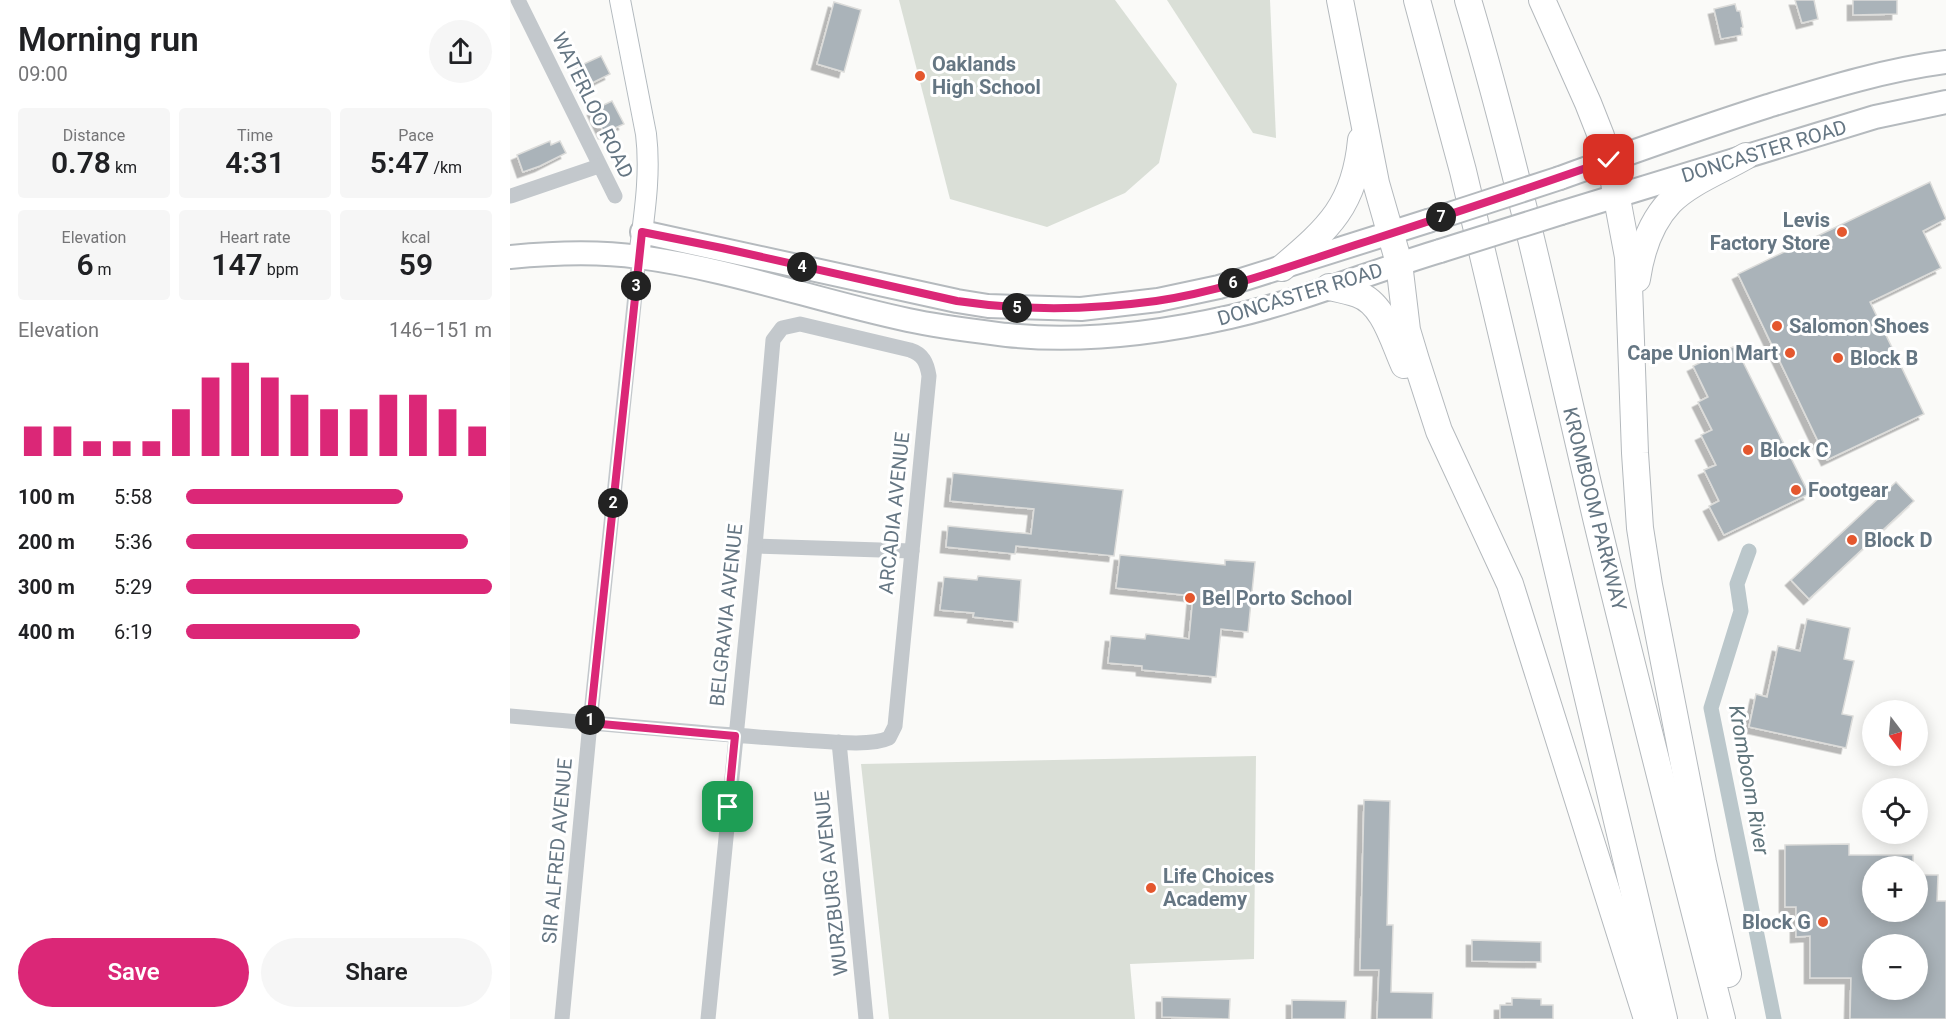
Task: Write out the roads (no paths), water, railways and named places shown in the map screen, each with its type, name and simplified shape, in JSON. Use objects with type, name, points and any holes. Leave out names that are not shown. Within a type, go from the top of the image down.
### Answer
[{"type":"highway","points":[[1340,0],[1362,121],[1390,234],[1400,263],[1407,330],[1439,431]]},
{"type":"highway","points":[[1417,0],[1465,182],[1665,1019]]},
{"type":"highway","name":"KROMBOOM PARKWAY","points":[[1468,0],[1511,154],[1604,549],[1722,1019]]},
{"type":"highway","points":[[1542,0],[1588,103],[1609,160],[1629,257],[1635,453],[1640,528],[1703,861],[1737,1019]]},
{"type":"highway","points":[[1282,268],[1320,235],[1341,209],[1351,189],[1356,169],[1362,121]]},
{"type":"highway","points":[[1631,310],[1644,248],[1661,214],[1671,201],[1694,184],[1746,156]]},
{"type":"highway","points":[[1329,287],[1358,294],[1368,299],[1377,308],[1439,431],[1510,584],[1647,1019]]},
{"type":"main road","name":"DONCASTER ROAD","points":[[642,232],[957,301],[1022,308],[1081,309],[1158,300],[1219,287],[1390,234],[1817,91],[1882,72],[1946,62]]},
{"type":"main road","name":"DONCASTER ROAD","points":[[510,257],[601,254],[639,257],[724,273],[910,321],[1009,335],[1080,337],[1164,330],[1232,317],[1875,117],[1946,102]]},
{"type":"street","name":"WATERLOO ROAD","points":[[518,0],[615,196]]},
{"type":"street","points":[[620,0],[646,134],[648,156],[648,181],[639,257]]},
{"type":"street","points":[[511,196],[599,166]]},
{"type":"street","name":"SIR ALFRED AVENUE","points":[[562,1019],[590,723],[639,257]]},
{"type":"street","name":"BELGRAVIA AVENUE","points":[[708,1019],[773,340],[782,328],[794,324],[853,336]]},
{"type":"street","name":"ARCADIA AVENUE","points":[[839,742],[882,741],[891,736],[895,726],[929,376],[925,361],[916,352],[853,336]]},
{"type":"street","points":[[755,546],[912,551]]},
{"type":"street","points":[[510,716],[735,736],[839,742]]},
{"type":"street","name":"WURZBURG AVENUE","points":[[839,742],[866,1019]]},
{"type":"waterway","name":"Kromboom River","points":[[1749,551],[1737,584],[1741,611],[1711,708],[1774,1019]]},
{"type":"place","name":"Oaklands High School","points":[[920,76]]},
{"type":"place","name":"Levis Factory Store","points":[[1842,232]]},
{"type":"place","name":"Salomon Shoes","points":[[1777,326]]},
{"type":"place","name":"Cape Union Mart","points":[[1790,353]]},
{"type":"place","name":"Block B","points":[[1838,358]]},
{"type":"place","name":"Block C","points":[[1748,450]]},
{"type":"place","name":"Footgear","points":[[1796,490]]},
{"type":"place","name":"Block D","points":[[1852,540]]},
{"type":"place","name":"Bel Porto School","points":[[1190,598]]},
{"type":"place","name":"Life Choices Academy","points":[[1151,888]]},
{"type":"place","name":"Block G","points":[[1823,922]]}]
